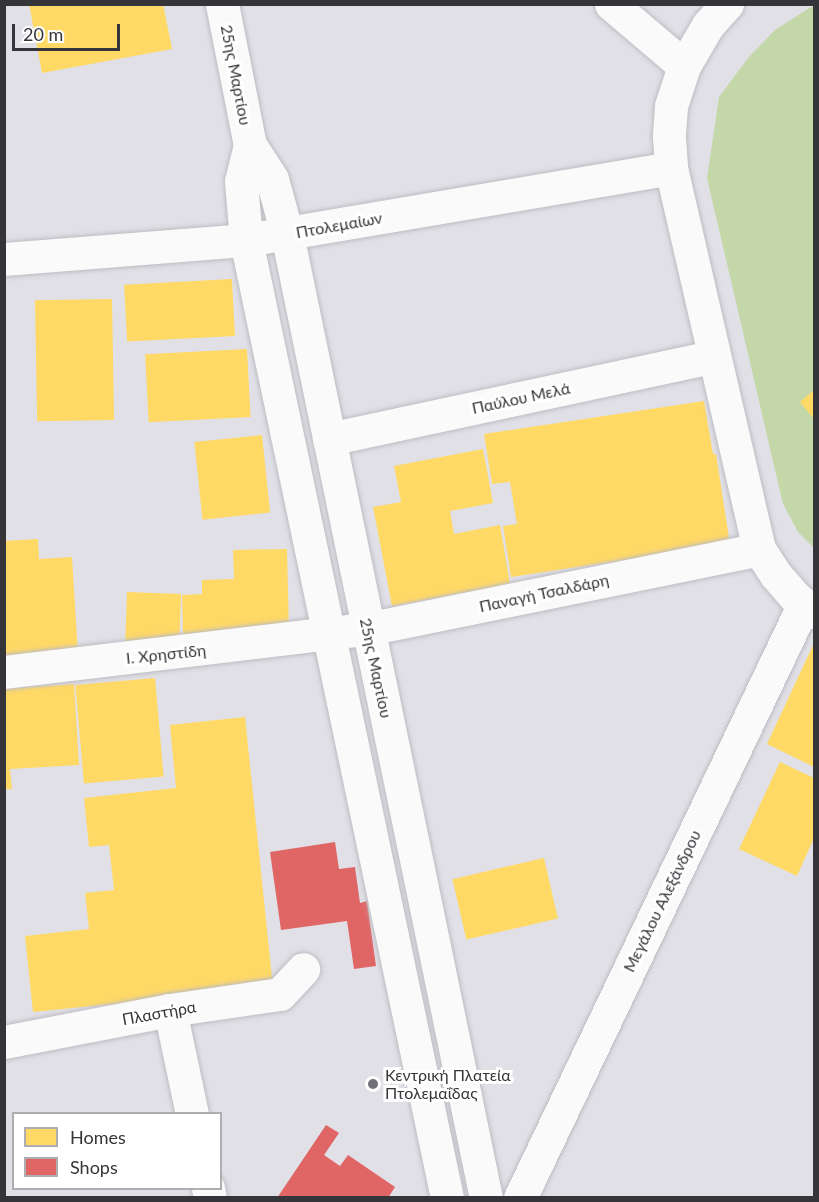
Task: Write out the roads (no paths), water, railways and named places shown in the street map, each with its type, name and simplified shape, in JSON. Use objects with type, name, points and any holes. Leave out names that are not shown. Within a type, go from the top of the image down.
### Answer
[{"type":"street","name":"25ης Μαρτίου","points":[[222,4],[250,145],[272,179],[287,234],[486,1197]]},
{"type":"street","points":[[611,4],[684,66]]},
{"type":"street","points":[[727,4],[708,25],[684,66],[671,106],[669,137],[671,168],[759,549],[776,575],[809,608]]},
{"type":"street","name":"25ης Μαρτίου","points":[[250,145],[241,181],[246,240],[447,1197]]},
{"type":"street","name":"Πτολεμαίων","points":[[4,259],[246,240],[671,168]]},
{"type":"street","name":"Παύλου Μελά","points":[[329,439],[713,357]]},
{"type":"street","name":"Παναγή Τσαλδάρη","points":[[328,636],[759,549]]},
{"type":"street","name":"Μεγάλου Αλεξάνδρου","points":[[520,1197],[809,608]]},
{"type":"street","name":"Ι. Χρηστίδη","points":[[4,672],[328,636]]},
{"type":"street","points":[[388,916],[426,906]]},
{"type":"street","name":"Πλαστήρα","points":[[4,1042],[170,1010],[279,994],[303,969]]},
{"type":"street","points":[[170,1010],[192,1112]]},
{"type":"place","name":"Κεντρική Πλατεία Πτολεμαΐδας","points":[[373,1084]]}]
